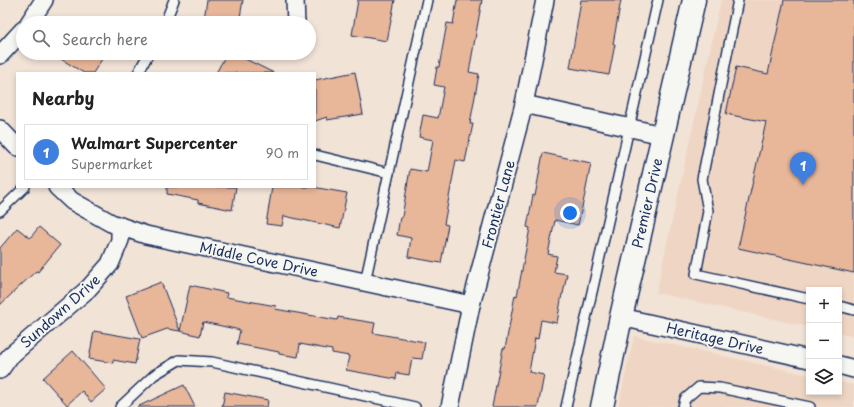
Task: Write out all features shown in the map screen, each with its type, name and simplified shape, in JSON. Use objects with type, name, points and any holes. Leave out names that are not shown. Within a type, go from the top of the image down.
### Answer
[{"type":"street","points":[[34,16],[44,0]]},
{"type":"street","points":[[295,0],[296,16]]},
{"type":"street","name":"Frontier Lane","points":[[450,407],[471,305],[524,104],[545,0]]},
{"type":"street","name":"Premier Drive","points":[[602,407],[621,316],[694,0]]},
{"type":"street","points":[[0,55],[16,38]]},
{"type":"street","points":[[524,104],[662,135]]},
{"type":"street","points":[[0,128],[16,145]]},
{"type":"street","name":"Middle Cove Drive","points":[[58,188],[72,201],[111,223],[146,235],[471,305]]},
{"type":"street","name":"Sundown Drive","points":[[0,370],[10,356],[88,289],[110,264],[120,240],[120,226]]},
{"type":"street","name":"Heritage Drive","points":[[621,316],[806,357]]},
{"type":"street","points":[[842,366],[854,369]]},
{"type":"lane","points":[[168,16],[174,0]]},
{"type":"lane","points":[[365,282],[427,0]]},
{"type":"lane","points":[[566,407],[658,0]]},
{"type":"lane","points":[[738,0],[702,179],[708,211],[696,274],[806,298]]},
{"type":"lane","points":[[139,72],[145,60]]},
{"type":"lane","points":[[316,155],[389,173]]},
{"type":"lane","points":[[0,210],[24,188]]},
{"type":"lane","points":[[842,307],[854,310]]},
{"type":"lane","points":[[120,407],[154,375],[179,360],[212,362],[415,407]]},
{"type":"lane","points":[[683,407],[685,399],[699,388],[720,388],[810,407]]},
{"type":"shaded area","points":[[721,0],[854,0],[854,337],[842,334],[842,287],[806,287],[806,326],[656,293]]},
{"type":"shaded area","points":[[634,336],[806,374],[806,395],[842,395],[842,383],[854,385],[854,407],[618,407]]},
{"type":"building","points":[[207,0],[243,0],[240,16],[204,16]]},
{"type":"building","points":[[358,0],[395,0],[387,41],[352,35]]},
{"type":"building","points":[[457,0],[482,0],[469,72],[479,74],[470,124],[473,124],[465,162],[456,160],[444,224],[448,225],[441,263],[408,257],[411,238],[397,235],[400,217],[402,217],[410,169],[427,172],[433,140],[419,137],[423,115],[438,118],[444,87],[434,85],[447,23],[453,24]]},
{"type":"building","points":[[581,0],[621,0],[609,75],[570,68]]},
{"type":"building","points":[[784,0],[854,0],[854,273],[738,248],[766,122],[726,114],[736,67],[768,74]]},
{"type":"building","points":[[63,60],[101,60],[94,72],[82,72]]},
{"type":"building","points":[[223,60],[247,60],[272,72],[217,72]]},
{"type":"building","points":[[355,72],[363,114],[327,120],[327,117],[316,121],[316,80]]},
{"type":"building","points":[[543,153],[591,163],[585,194],[578,225],[555,220],[548,254],[557,256],[554,272],[567,274],[557,323],[541,320],[538,339],[535,338],[529,372],[544,375],[538,407],[492,407],[515,295],[517,296],[530,228],[527,227],[533,195],[535,196]]},
{"type":"building","points":[[167,188],[236,188],[232,210],[198,203],[198,200],[167,194]]},
{"type":"building","points":[[272,188],[316,188],[347,193],[340,228],[284,216],[282,226],[266,224]]},
{"type":"building","points":[[39,227],[60,245],[38,272],[36,271],[0,305],[0,248],[17,228],[30,238]]},
{"type":"building","points":[[161,282],[180,331],[167,329],[142,338],[126,296]]},
{"type":"building","points":[[190,285],[227,293],[226,297],[276,306],[275,309],[337,320],[338,317],[375,323],[373,333],[425,342],[422,359],[412,358],[409,375],[397,373],[396,379],[346,370],[349,356],[332,353],[332,350],[300,344],[298,357],[279,354],[279,352],[237,344],[240,330],[203,322],[200,336],[180,331]]},
{"type":"building","points":[[94,331],[140,339],[135,364],[113,360],[113,363],[89,359]]},
{"type":"building","points":[[73,351],[106,389],[91,402],[82,391],[67,405],[43,378]]},
{"type":"building","points":[[184,385],[195,407],[137,407]]},
{"type":"building","points":[[225,392],[268,400],[267,407],[222,407]]},
{"type":"place","name":"Walmart Supercenter","points":[[803,185]]}]
